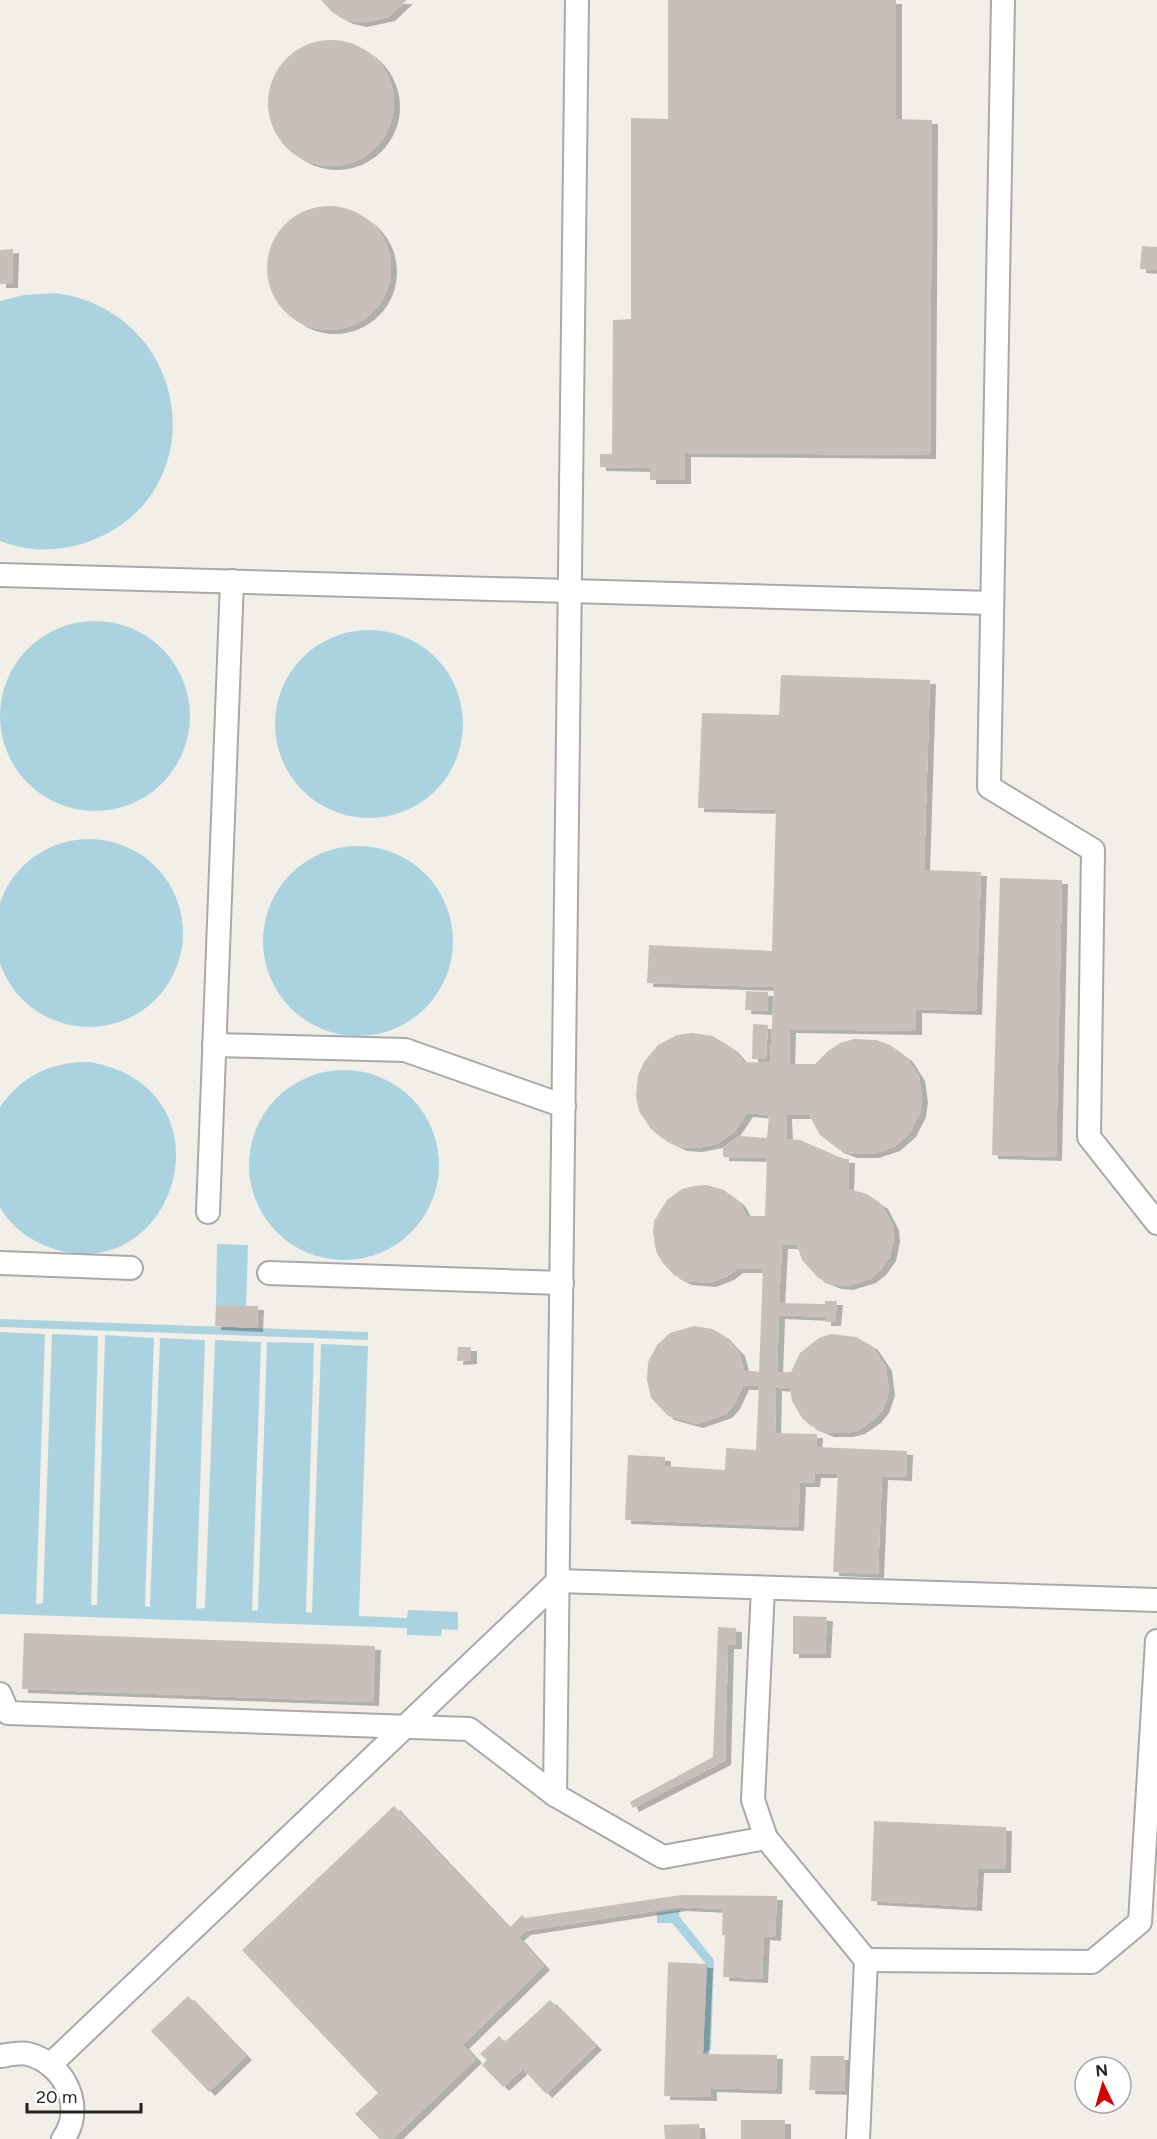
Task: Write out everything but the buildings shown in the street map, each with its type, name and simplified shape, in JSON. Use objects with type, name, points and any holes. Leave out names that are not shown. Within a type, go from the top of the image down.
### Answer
[{"type":"lane","points":[[555,1796],[578,0]]},
{"type":"lane","points":[[1003,0],[988,787],[1093,850],[1089,1137],[1157,1223]]},
{"type":"lane","points":[[0,575],[992,603]]},
{"type":"lane","points":[[208,1212],[232,581]]},
{"type":"lane","points":[[214,1045],[405,1050],[564,1106]]},
{"type":"lane","points":[[0,1263],[131,1268]]},
{"type":"lane","points":[[269,1273],[562,1283]]},
{"type":"lane","points":[[51,2064],[558,1581],[1157,1600]]},
{"type":"lane","points":[[763,1588],[753,1800],[766,1838],[866,1960],[858,2139]]},
{"type":"lane","points":[[866,1960],[1092,1962],[1140,1922],[1157,1641]]},
{"type":"lane","points":[[0,1694],[8,1713],[469,1729],[555,1796],[663,1857],[766,1838]]},
{"type":"lane","points":[[0,2056],[26,2053],[51,2064],[67,2082],[73,2106],[65,2138]]},
{"type":"water","points":[[56,293],[102,308],[137,334],[161,369],[172,409],[170,449],[156,488],[127,520],[85,543],[42,550],[0,541],[0,301],[24,295]]},
{"type":"water","points":[[86,621],[104,621],[140,632],[155,642],[169,656],[186,688],[190,716],[186,744],[179,761],[169,776],[155,790],[123,807],[104,811],[86,811],[50,800],[35,790],[21,776],[4,744],[0,725],[0,707],[11,671],[21,656],[35,642],[67,625]]},
{"type":"water","points":[[360,630],[378,630],[405,637],[436,657],[456,688],[463,724],[456,760],[436,791],[405,811],[378,818],[360,818],[325,807],[309,797],[296,784],[279,751],[275,733],[275,715],[286,680],[296,664],[309,651],[342,634]]},
{"type":"water","points":[[98,839],[134,850],[156,866],[168,881],[176,897],[182,915],[182,951],[176,969],[168,985],[156,1000],[141,1012],[125,1020],[107,1026],[80,1027],[44,1016],[16,993],[6,978],[-4,951],[-5,924],[6,888],[29,860],[44,850],[71,840]]},
{"type":"water","points":[[358,846],[376,848],[394,854],[411,862],[425,874],[437,888],[445,905],[451,923],[453,941],[451,959],[445,977],[437,994],[425,1008],[411,1020],[394,1028],[376,1034],[358,1036],[340,1034],[322,1028],[305,1020],[291,1008],[279,994],[271,977],[265,959],[263,941],[265,923],[271,905],[279,888],[291,874],[305,862],[322,854],[340,848]]},
{"type":"water","points":[[90,1062],[135,1079],[163,1107],[175,1142],[173,1178],[159,1212],[134,1239],[99,1253],[57,1250],[40,1243],[17,1228],[0,1207],[0,1107],[18,1087],[39,1072],[63,1064]]},
{"type":"water","points":[[335,1070],[353,1070],[389,1081],[404,1091],[418,1105],[435,1137],[439,1165],[435,1193],[428,1210],[418,1225],[404,1239],[372,1256],[353,1260],[335,1260],[299,1249],[284,1239],[270,1225],[253,1193],[249,1174],[249,1156],[260,1120],[270,1105],[284,1091],[316,1074]]},
{"type":"water","points":[[217,1244],[248,1245],[246,1307],[216,1305]]},
{"type":"water","points":[[0,1319],[368,1332],[368,1340],[0,1327]]},
{"type":"water","points":[[0,1332],[45,1334],[36,1604],[43,1603],[52,1334],[98,1336],[91,1605],[97,1605],[105,1335],[154,1338],[145,1606],[150,1607],[160,1338],[205,1340],[196,1609],[205,1608],[215,1340],[261,1342],[252,1611],[258,1610],[267,1342],[314,1343],[306,1612],[312,1613],[321,1344],[368,1346],[359,1616],[407,1618],[408,1610],[458,1612],[458,1630],[442,1629],[441,1636],[407,1635],[407,1628],[0,1614]]},
{"type":"water","points":[[680,1910],[679,1916],[714,1960],[711,2049],[703,2054],[706,1964],[672,1923],[657,1923],[657,1913]]}]
